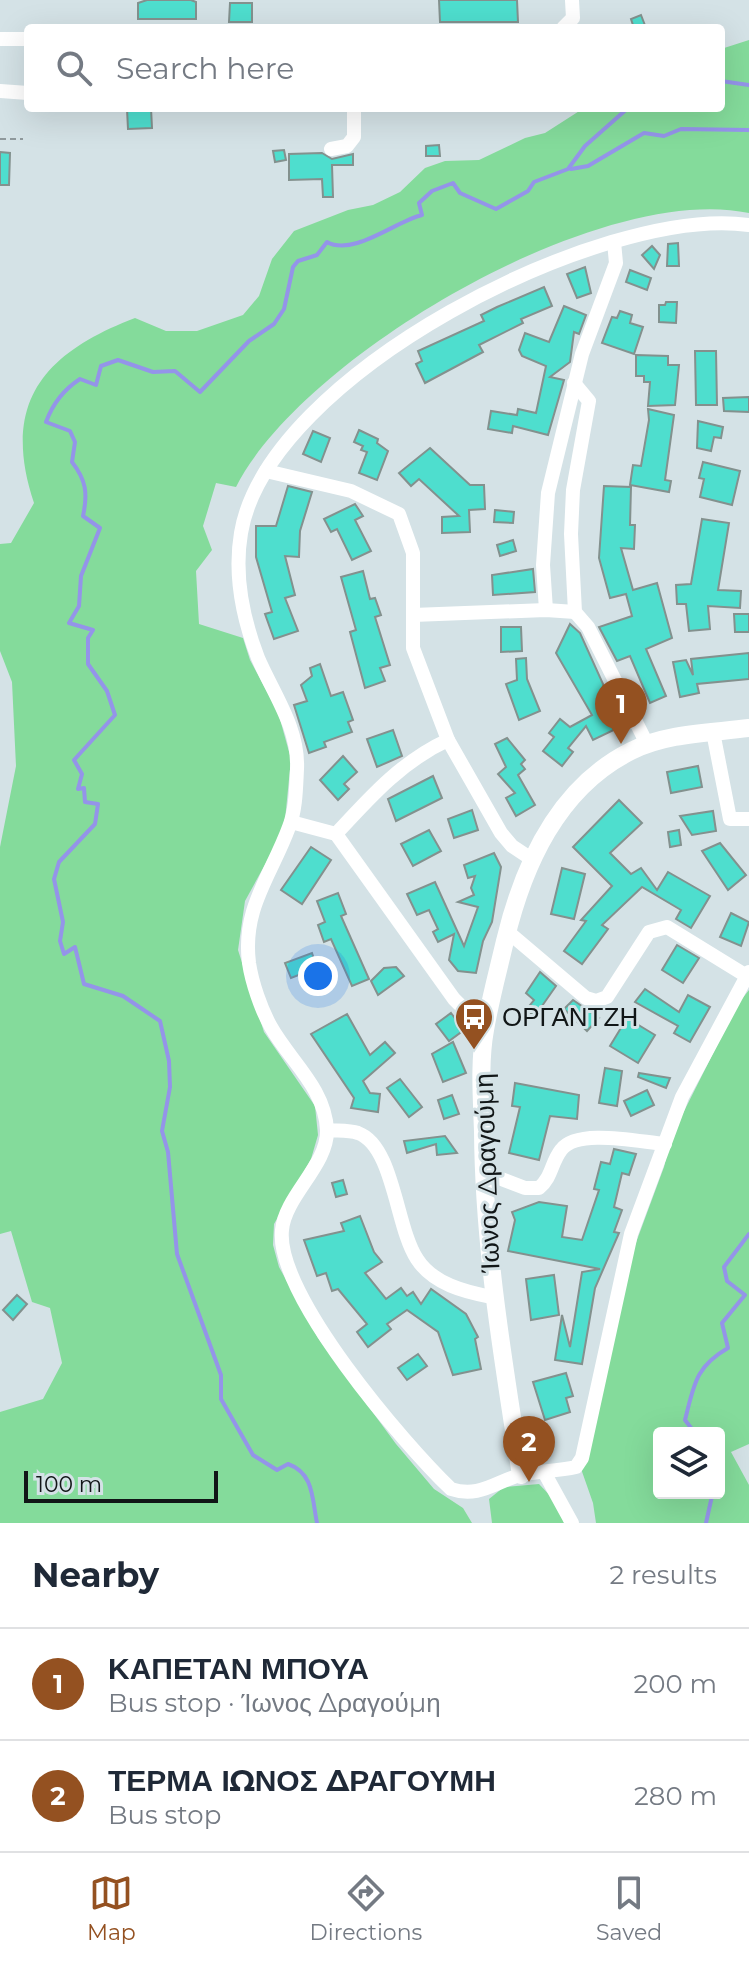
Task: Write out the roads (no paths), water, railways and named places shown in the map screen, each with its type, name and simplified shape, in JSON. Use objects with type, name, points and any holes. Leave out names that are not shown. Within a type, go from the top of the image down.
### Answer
[{"type":"street","points":[[567,24],[573,18],[572,0]]},
{"type":"street","points":[[0,39],[24,39]]},
{"type":"street","points":[[0,91],[24,93]]},
{"type":"street","points":[[331,149],[347,146],[354,137],[354,112]]},
{"type":"street","points":[[507,931],[586,998],[596,1001],[607,997],[649,932],[658,927],[667,927],[747,973],[682,1097],[631,1234],[582,1458],[576,1467],[521,1475],[480,1492],[463,1493],[451,1489],[374,1402],[319,1326],[296,1284],[283,1251],[281,1227],[291,1202],[309,1178],[327,1130],[313,1085],[270,1026],[250,968],[247,925],[291,822],[298,762],[292,732],[257,655],[245,615],[239,571],[241,531],[253,492],[266,471],[334,394],[381,354],[436,318],[494,289],[614,242],[685,223],[719,221],[749,225]]},
{"type":"street","points":[[546,610],[543,565],[546,511],[574,383],[616,263],[614,242]]},
{"type":"street","points":[[574,383],[589,401],[573,490],[571,534],[575,612],[588,627],[647,744]]},
{"type":"street","points":[[266,471],[351,491],[399,514],[413,553],[413,648],[448,740],[501,833],[512,846],[530,858]]},
{"type":"street","points":[[413,615],[546,610],[575,612]]},
{"type":"street","name":"Ίωνος Δραγούμη","points":[[521,1475],[492,1297],[483,1172],[481,1069],[486,1023],[507,931],[530,858],[553,823],[587,783],[621,756],[647,744],[749,728]]},
{"type":"street","points":[[713,732],[730,819],[749,819]]},
{"type":"street","points":[[336,834],[378,787],[427,750],[448,740]]},
{"type":"street","points":[[291,822],[336,834],[353,852],[454,999],[472,1017],[486,1023]]},
{"type":"street","points":[[327,1130],[358,1133],[378,1147],[417,1259],[431,1274],[461,1291],[492,1297]]},
{"type":"street","points":[[483,1172],[525,1188],[539,1188],[549,1181],[559,1152],[569,1143],[585,1138],[665,1144]]},
{"type":"street","points":[[544,1472],[572,1523]]},
{"type":"waterway","points":[[725,82],[749,85]]},
{"type":"waterway","points":[[317,1523],[310,1488],[303,1474],[288,1464],[277,1470],[253,1455],[221,1399],[221,1375],[177,1254],[168,1152],[162,1131],[170,1087],[169,1061],[160,1021],[123,996],[84,984],[75,947],[64,954],[60,941],[63,922],[54,879],[59,862],[95,824],[98,804],[85,802],[84,788],[78,789],[82,774],[74,760],[115,715],[107,691],[88,664],[88,638],[93,630],[69,623],[79,606],[81,576],[100,528],[83,516],[85,487],[72,462],[75,442],[70,431],[46,422],[55,403],[68,388],[80,379],[96,385],[101,366],[118,360],[153,372],[175,371],[200,392],[249,341],[274,324],[284,309],[293,267],[298,261],[317,255],[327,242],[337,245],[362,242],[422,215],[419,203],[432,191],[453,183],[460,193],[496,209],[528,191],[534,182],[568,169],[585,146],[623,112]]},
{"type":"waterway","points":[[571,169],[588,166],[644,133],[664,136],[681,129],[749,130]]},
{"type":"waterway","points":[[690,1427],[685,1420],[694,1387],[702,1370],[728,1348],[722,1323],[745,1295],[727,1281],[724,1267],[749,1234]]},
{"type":"waterway","points":[[706,1523],[711,1499]]},
{"type":"place","name":"ΚΑΠΕΤΑΝ ΜΠΟΥΑ","points":[[621,744]]},
{"type":"place","name":"ΟΡΓΑΝΤΖΗ","points":[[474,1051]]},
{"type":"place","name":"ΤΕΡΜΑ ΙΩΝΟΣ ΔΡΑΓΟΥΜΗ","points":[[529,1482]]}]
